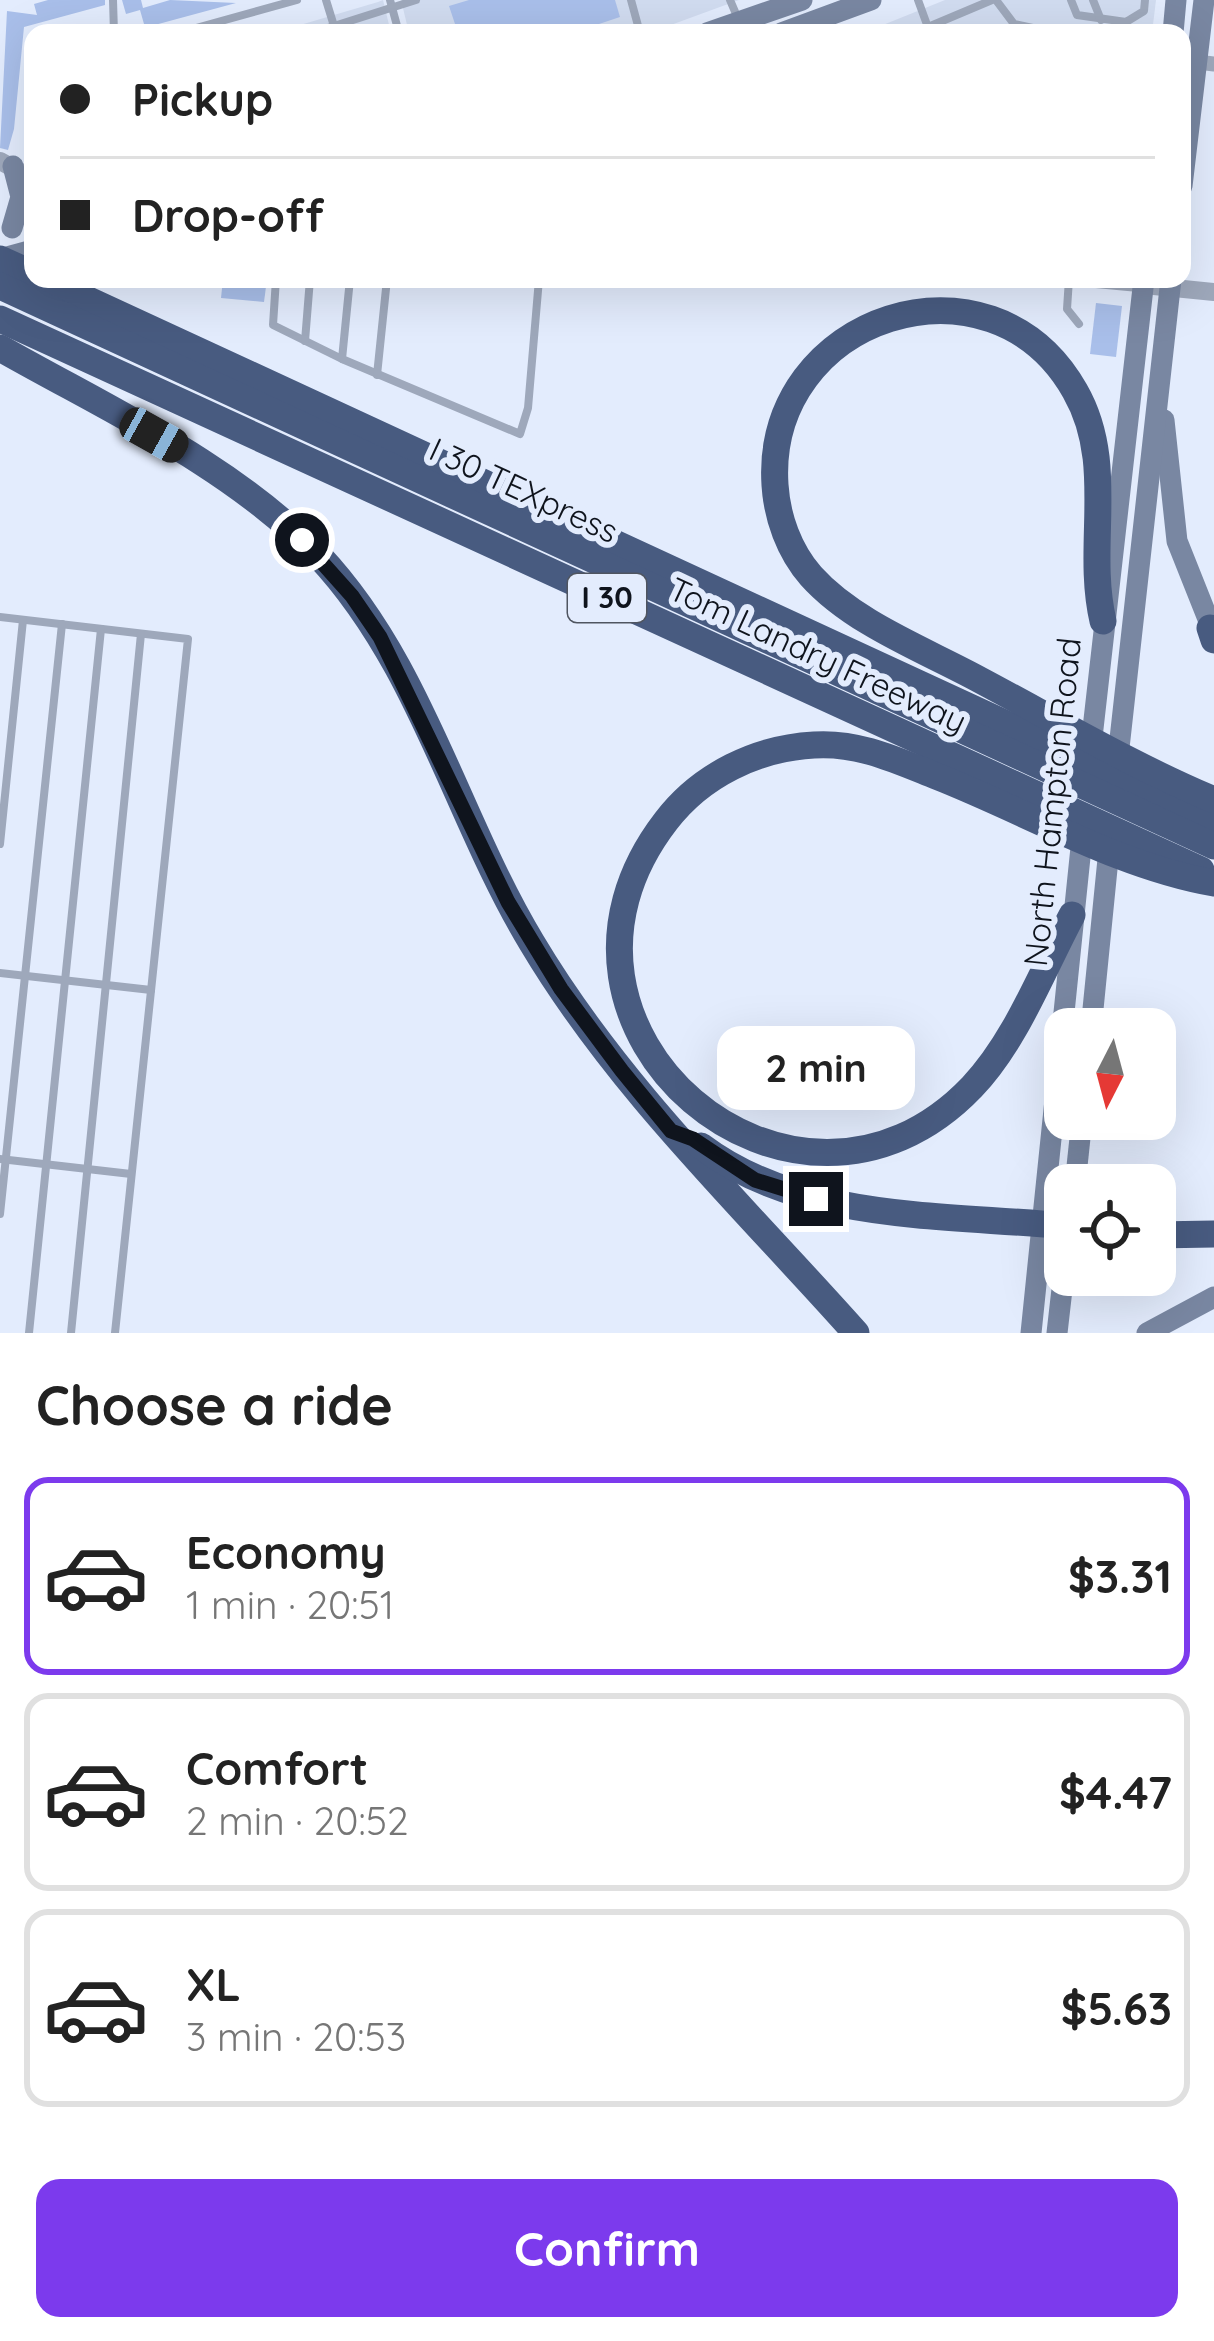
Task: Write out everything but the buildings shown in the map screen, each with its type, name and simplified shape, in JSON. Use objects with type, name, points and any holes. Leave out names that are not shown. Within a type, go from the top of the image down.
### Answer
[{"type":"highway","name":"I 30 TEXpress","points":[[0,286],[1214,846]]},
{"type":"highway","name":"Tom Landry Freeway","points":[[62,288],[1214,820]]},
{"type":"highway","points":[[1103,621],[1096,590],[1100,470],[1093,433],[1075,389],[1042,351],[995,321],[932,311],[865,326],[821,357],[791,399],[775,445],[776,500],[782,526],[807,571],[849,608],[1214,800]]},
{"type":"highway","name":"Tom Landry Freeway","points":[[0,319],[1214,879]]},
{"type":"highway","points":[[0,348],[192,456],[245,491],[320,557],[352,596],[409,689],[485,857],[533,946],[590,1030],[671,1131],[856,1333]]},
{"type":"highway","points":[[1072,915],[975,1084],[930,1122],[875,1145],[845,1150],[785,1148],[752,1139],[693,1105],[651,1058],[621,978],[625,904],[656,834],[695,790],[718,774],[794,747],[871,751],[1161,874],[1214,879]]},
{"type":"highway","points":[[671,1131],[785,1192],[847,1204],[1044,1224]]},
{"type":"highway","points":[[1176,1235],[1214,1234]]},
{"type":"main road","points":[[775,19],[802,0]]},
{"type":"main road","points":[[733,24],[871,0]]},
{"type":"main road","points":[[1191,116],[1204,0]]},
{"type":"main road","points":[[15,227],[20,170]]},
{"type":"main road","name":"North Hampton Road","points":[[1031,1333],[1049,1192],[1103,621],[1143,288]]},
{"type":"main road","name":"North Hampton Road","points":[[1093,1008],[1169,288]]},
{"type":"main road","points":[[1162,341],[1168,481],[1177,541],[1213,634]]},
{"type":"main road","points":[[1057,1333],[1061,1296]]},
{"type":"main road","points":[[1147,1333],[1214,1298]]},
{"type":"lane","points":[[210,24],[297,0]]},
{"type":"lane","points":[[339,24],[391,4],[416,0]]},
{"type":"lane","points":[[730,0],[739,22]]},
{"type":"lane","points":[[942,24],[994,0],[1014,24]]},
{"type":"lane","points":[[1071,0],[1077,15],[1113,24]]},
{"type":"lane","points":[[1093,0],[1101,20]]},
{"type":"lane","points":[[275,288],[273,325],[377,375],[520,434],[528,407],[538,288]]},
{"type":"lane","points":[[305,341],[309,288]]},
{"type":"lane","points":[[342,359],[349,288]]},
{"type":"lane","points":[[377,375],[386,288]]},
{"type":"lane","points":[[1068,288],[1067,309],[1079,324]]},
{"type":"lane","points":[[0,617],[188,640],[115,1333]]},
{"type":"lane","points":[[0,844],[22,620]]},
{"type":"lane","points":[[0,1214],[62,624]]},
{"type":"lane","points":[[29,1333],[101,629]]},
{"type":"lane","points":[[71,1333],[141,634]]},
{"type":"lane","points":[[0,973],[151,990]]},
{"type":"lane","points":[[3,1160],[131,1174]]},
{"type":"shaded area","points":[[383,0],[389,24],[303,24]]},
{"type":"shaded area","points":[[401,0],[739,0],[674,24],[407,24]]},
{"type":"shaded area","points":[[945,0],[1156,0],[1153,24],[885,24]]},
{"type":"route","points":[[302,540],[352,596],[380,637],[508,902],[590,1030],[671,1131],[693,1139],[755,1180],[816,1199]]}]
